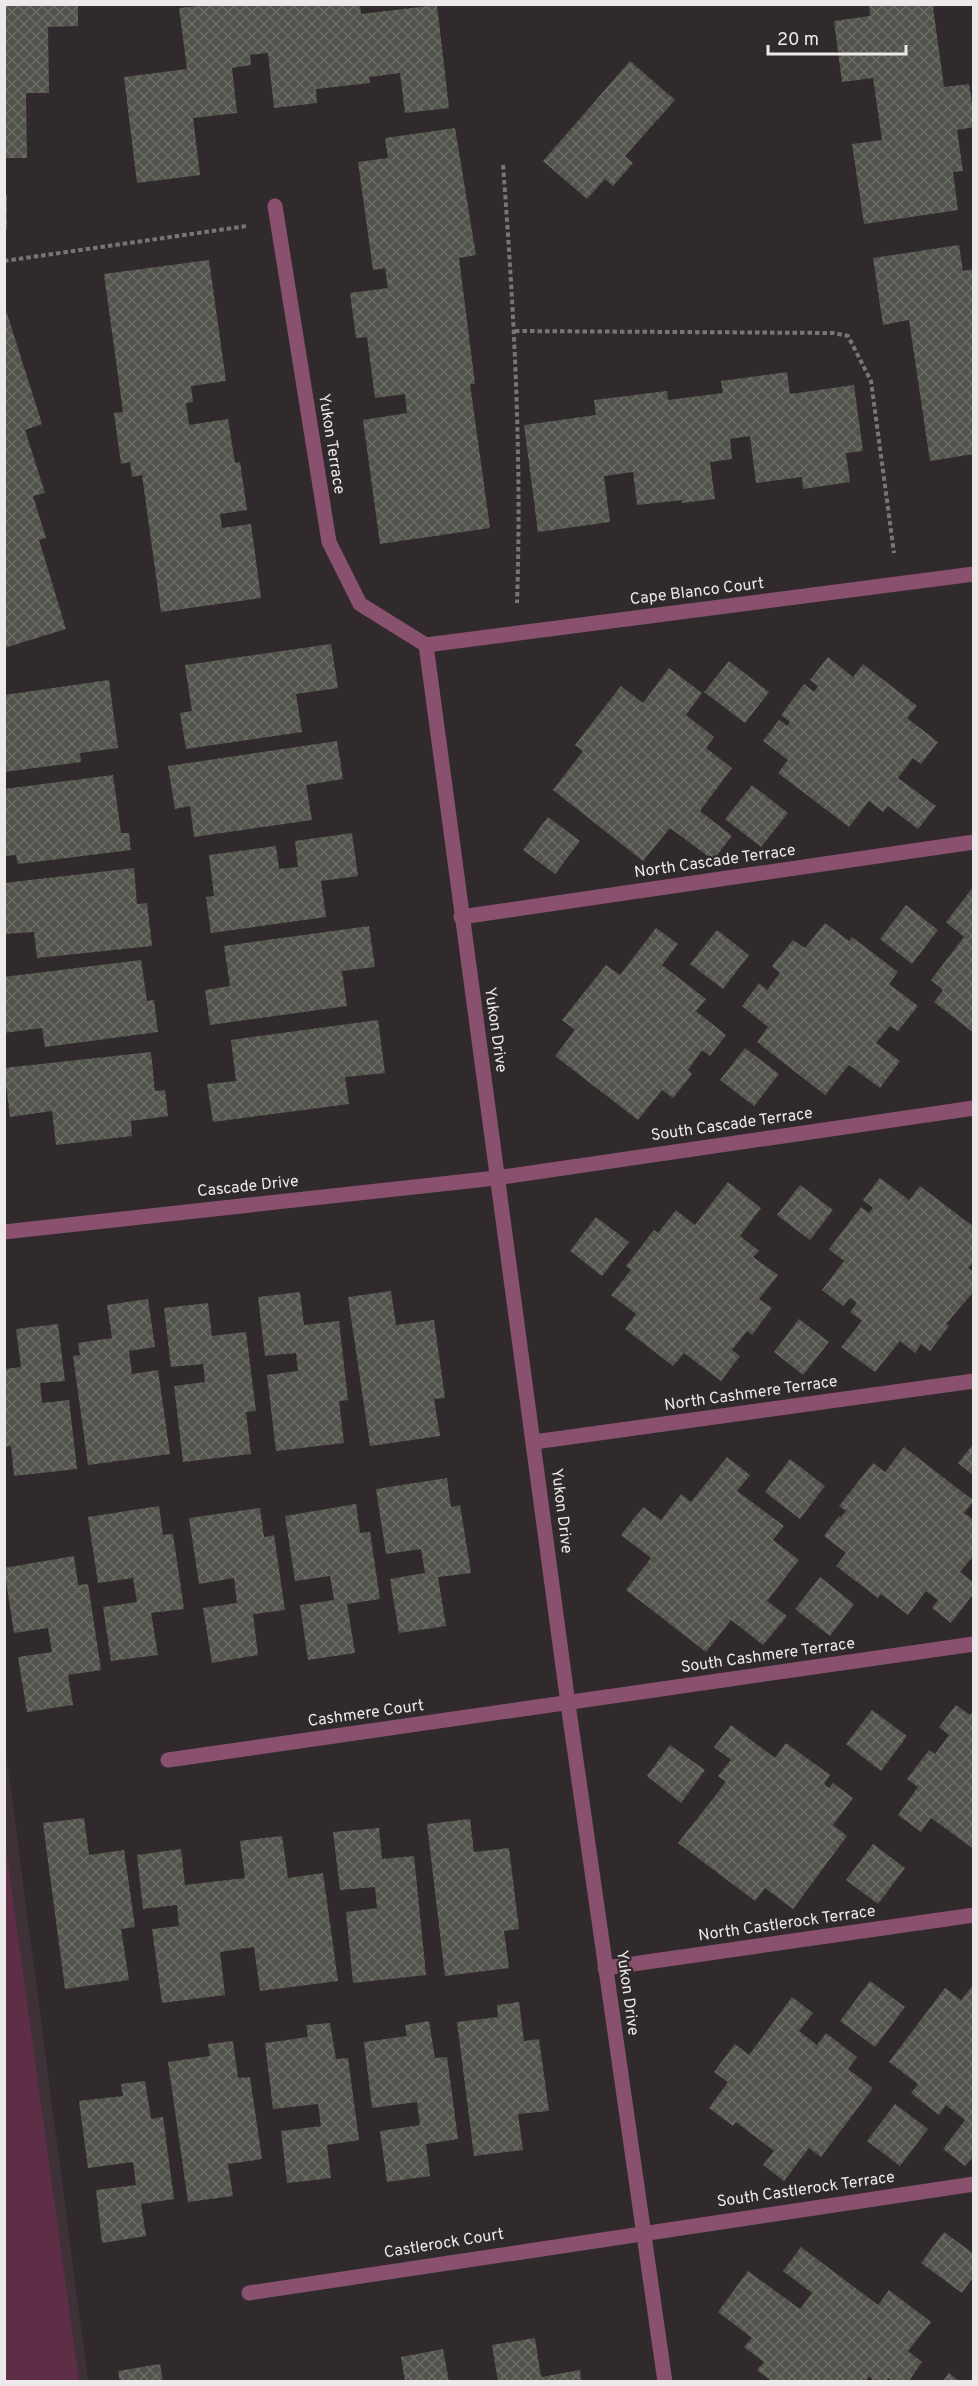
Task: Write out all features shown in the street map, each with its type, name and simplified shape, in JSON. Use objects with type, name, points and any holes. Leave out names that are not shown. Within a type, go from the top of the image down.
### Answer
[{"type":"street","name":"Yukon Terrace","points":[[275,206],[329,542],[360,604],[426,645]]},
{"type":"street","name":"Cape Blanco Court","points":[[426,645],[974,574]]},
{"type":"street","name":"Yukon Drive","points":[[426,645],[568,1704],[665,2382]]},
{"type":"street","name":"North Cascade Terrace","points":[[462,917],[974,842]]},
{"type":"street","name":"South Cascade Terrace","points":[[496,1178],[974,1108]]},
{"type":"street","name":"Cascade Drive","points":[[4,1233],[496,1178]]},
{"type":"street","name":"North Cashmere Terrace","points":[[534,1442],[974,1381]]},
{"type":"street","name":"South Cashmere Terrace","points":[[568,1704],[974,1644]]},
{"type":"street","name":"Cashmere Court","points":[[168,1760],[568,1704]]},
{"type":"street","name":"North Castlerock Terrace","points":[[605,1968],[974,1916]]},
{"type":"street","name":"South Castlerock Terrace","points":[[644,2232],[974,2184]]},
{"type":"street","name":"Castlerock Court","points":[[249,2293],[644,2232]]},
{"type":"path","points":[[503,165],[516,331],[519,535],[516,633]]},
{"type":"path","points":[[4,261],[277,222]]},
{"type":"path","points":[[516,331],[834,333],[848,336],[871,381],[899,584]]},
{"type":"shaded area","points":[[5,1744],[88,2381],[5,2381]]},
{"type":"shaded area","points":[[5,1842],[79,2381],[5,2381]]},
{"type":"building","points":[[4,4],[78,4],[78,26],[48,27],[49,93],[26,93],[27,158],[4,158]]},
{"type":"building","points":[[869,4],[943,4],[933,7],[944,87],[969,84],[974,115],[974,127],[957,130],[963,171],[953,172],[958,210],[864,224],[852,144],[882,140],[873,78],[842,82],[834,21],[870,16]]},
{"type":"building","points":[[209,5],[360,5],[361,14],[437,5],[449,108],[405,113],[400,73],[369,77],[370,83],[316,89],[317,103],[274,108],[268,53],[250,55],[251,65],[232,68],[237,113],[193,118],[200,175],[137,183],[124,77],[187,69],[179,8]]},
{"type":"building","points":[[630,61],[675,100],[625,156],[633,163],[613,186],[605,179],[587,199],[543,161]]},
{"type":"building","points":[[455,128],[476,255],[459,258],[475,384],[470,384],[490,528],[380,544],[363,420],[407,413],[405,394],[375,398],[367,337],[356,338],[350,293],[388,288],[385,268],[373,270],[358,162],[388,158],[385,138]]},
{"type":"building","points":[[4,195],[7,195],[7,229],[4,229]]},
{"type":"building","points":[[959,245],[963,271],[974,269],[974,454],[930,461],[909,320],[883,325],[873,258]]},
{"type":"building","points":[[209,260],[226,381],[191,386],[193,402],[186,403],[189,425],[228,419],[235,463],[240,462],[247,510],[220,514],[222,528],[251,524],[261,598],[161,612],[142,475],[132,477],[130,462],[121,464],[114,413],[123,412],[104,274]]},
{"type":"building","points":[[4,304],[42,424],[25,430],[45,493],[33,496],[46,538],[39,540],[66,629],[4,648]]},
{"type":"building","points":[[787,372],[790,394],[854,385],[863,451],[846,453],[850,482],[803,489],[802,477],[756,483],[750,436],[730,439],[732,459],[710,462],[715,499],[637,505],[633,472],[604,476],[610,522],[538,532],[524,425],[596,415],[594,400],[667,391],[668,400],[723,393],[721,381]]},
{"type":"building","points":[[331,644],[338,688],[296,694],[302,732],[186,749],[180,713],[192,711],[185,665]]},
{"type":"building","points":[[828,657],[853,677],[863,664],[917,706],[907,718],[938,742],[921,764],[913,758],[898,778],[936,806],[918,829],[888,806],[883,812],[869,801],[849,827],[778,773],[788,760],[763,741],[779,720],[787,726],[790,722],[781,715],[804,684],[814,692],[818,686],[810,680]]},
{"type":"building","points":[[729,661],[769,692],[745,723],[704,692]]},
{"type":"building","points":[[669,668],[702,693],[686,715],[714,737],[706,748],[732,768],[700,811],[732,836],[713,860],[670,828],[643,861],[553,790],[583,751],[575,745],[621,686],[643,703]]},
{"type":"building","points":[[109,680],[118,748],[80,753],[81,762],[4,772],[4,695]]},
{"type":"building","points":[[337,741],[343,779],[306,785],[312,820],[194,837],[190,806],[175,809],[168,766]]},
{"type":"building","points":[[113,775],[121,833],[129,833],[131,850],[18,864],[16,855],[4,856],[4,789]]},
{"type":"building","points":[[752,785],[788,813],[761,847],[725,819]]},
{"type":"building","points":[[548,817],[580,841],[555,874],[523,850]]},
{"type":"building","points":[[352,833],[358,876],[321,881],[326,917],[211,933],[206,897],[214,896],[209,855],[276,846],[279,869],[298,867],[295,841]]},
{"type":"building","points":[[134,868],[137,904],[147,903],[152,946],[37,958],[34,932],[4,934],[4,883]]},
{"type":"building","points":[[974,886],[974,1033],[934,1002],[943,990],[931,980],[964,937],[946,922]]},
{"type":"building","points":[[906,905],[938,930],[912,964],[880,939]]},
{"type":"building","points":[[825,923],[849,941],[852,937],[898,972],[889,984],[918,1006],[898,1031],[890,1026],[876,1043],[900,1061],[880,1088],[849,1065],[825,1095],[757,1042],[768,1027],[742,1006],[759,983],[767,990],[780,973],[772,966],[793,940],[805,948]]},
{"type":"building","points":[[369,926],[375,967],[342,971],[347,1006],[210,1025],[205,990],[230,986],[224,946]]},
{"type":"building","points":[[656,928],[678,944],[662,965],[706,999],[696,1011],[726,1035],[710,1056],[702,1050],[688,1070],[692,1074],[673,1098],[662,1090],[638,1120],[555,1056],[575,1030],[562,1020],[606,965],[620,975]]},
{"type":"building","points":[[717,930],[749,955],[723,989],[690,964]]},
{"type":"building","points":[[141,960],[147,1001],[154,1000],[158,1032],[45,1047],[42,1028],[4,1033],[4,977]]},
{"type":"building","points":[[378,1020],[385,1073],[345,1077],[349,1104],[213,1122],[207,1084],[236,1081],[231,1040]]},
{"type":"building","points":[[745,1048],[779,1074],[754,1106],[720,1080]]},
{"type":"building","points":[[151,1052],[155,1091],[165,1090],[168,1116],[131,1121],[132,1136],[56,1145],[52,1111],[10,1117],[4,1068]]},
{"type":"building","points":[[880,1178],[909,1200],[920,1186],[974,1227],[974,1262],[968,1268],[974,1272],[974,1291],[946,1324],[949,1326],[930,1351],[921,1344],[915,1353],[900,1341],[875,1372],[841,1347],[862,1321],[850,1312],[857,1303],[850,1298],[843,1306],[822,1290],[844,1261],[829,1249],[861,1207],[869,1213],[873,1208],[863,1200]]},
{"type":"building","points":[[728,1182],[761,1208],[740,1236],[759,1251],[753,1257],[778,1275],[759,1299],[772,1308],[752,1335],[747,1331],[732,1350],[740,1356],[721,1381],[684,1353],[673,1366],[625,1329],[636,1314],[611,1295],[631,1270],[626,1266],[654,1230],[658,1233],[676,1210],[695,1225]]},
{"type":"building","points":[[800,1185],[833,1210],[810,1240],[777,1215]]},
{"type":"building","points":[[596,1217],[629,1242],[602,1276],[570,1251]]},
{"type":"building","points":[[391,1291],[396,1325],[434,1320],[445,1398],[434,1399],[440,1436],[370,1446],[348,1297]]},
{"type":"building","points":[[300,1292],[304,1325],[339,1321],[348,1400],[339,1401],[344,1443],[276,1451],[267,1375],[298,1371],[296,1353],[265,1356],[258,1297]]},
{"type":"building","points":[[148,1299],[155,1347],[129,1351],[132,1374],[158,1370],[170,1454],[88,1465],[73,1356],[80,1355],[78,1343],[112,1338],[107,1305]]},
{"type":"building","points":[[208,1303],[212,1336],[246,1332],[256,1411],[246,1412],[251,1454],[183,1462],[174,1386],[205,1382],[203,1364],[171,1367],[164,1308]]},
{"type":"building","points":[[799,1319],[829,1342],[803,1375],[774,1352]]},
{"type":"building","points":[[58,1324],[65,1381],[40,1383],[42,1403],[69,1400],[77,1469],[14,1476],[11,1446],[5,1447],[5,1369],[21,1367],[16,1329]]},
{"type":"building","points":[[974,1443],[974,1476],[958,1463]]},
{"type":"building","points":[[904,1447],[974,1501],[964,1513],[974,1520],[974,1555],[960,1572],[974,1583],[974,1593],[951,1623],[932,1608],[938,1600],[926,1591],[908,1615],[881,1594],[878,1598],[836,1566],[846,1553],[824,1536],[839,1516],[841,1517],[846,1511],[839,1506],[873,1463],[885,1472]]},
{"type":"building","points":[[727,1457],[750,1475],[737,1491],[784,1526],[773,1540],[799,1560],[767,1601],[787,1616],[763,1645],[731,1620],[706,1652],[626,1590],[651,1558],[621,1535],[643,1507],[661,1520],[681,1494],[691,1502]]},
{"type":"building","points":[[790,1459],[825,1486],[800,1519],[765,1492]]},
{"type":"building","points":[[447,1478],[451,1507],[460,1505],[471,1573],[438,1577],[446,1626],[399,1633],[390,1579],[425,1573],[421,1549],[386,1554],[376,1489]]},
{"type":"building","points":[[356,1504],[360,1533],[370,1532],[380,1599],[347,1604],[355,1653],[308,1660],[300,1605],[334,1600],[330,1576],[295,1581],[285,1516]]},
{"type":"building","points":[[159,1506],[163,1535],[173,1534],[184,1609],[151,1613],[158,1655],[111,1661],[103,1607],[137,1602],[133,1578],[98,1583],[88,1517]]},
{"type":"building","points":[[260,1508],[264,1537],[274,1535],[285,1610],[253,1614],[258,1655],[212,1663],[203,1608],[237,1603],[234,1578],[199,1584],[189,1518]]},
{"type":"building","points":[[74,1556],[78,1585],[88,1584],[101,1670],[68,1675],[73,1705],[27,1712],[18,1657],[52,1652],[48,1628],[14,1633],[4,1568]]},
{"type":"building","points":[[820,1577],[854,1604],[830,1636],[795,1609]]},
{"type":"building","points":[[956,1705],[970,1715],[974,1709],[974,1849],[931,1818],[921,1832],[898,1815],[918,1787],[907,1779],[929,1750],[935,1754],[949,1735],[939,1727]]},
{"type":"building","points":[[872,1710],[907,1736],[881,1771],[846,1744]]},
{"type":"building","points":[[731,1725],[775,1758],[786,1743],[830,1775],[824,1784],[829,1788],[833,1783],[853,1798],[833,1825],[847,1836],[793,1909],[765,1888],[755,1901],[678,1843],[726,1782],[718,1776],[731,1760],[714,1747]]},
{"type":"building","points":[[670,1745],[705,1770],[681,1803],[647,1776]]},
{"type":"building","points":[[84,1818],[89,1855],[124,1850],[135,1927],[121,1929],[129,1980],[65,1989],[43,1823]]},
{"type":"building","points":[[470,1819],[474,1852],[509,1848],[519,1929],[504,1931],[509,1968],[445,1976],[427,1824]]},
{"type":"building","points":[[379,1828],[382,1859],[414,1856],[426,1975],[353,1983],[346,1912],[377,1908],[375,1887],[340,1890],[333,1832]]},
{"type":"building","points":[[282,1836],[288,1878],[323,1873],[338,1981],[260,1991],[254,1947],[220,1952],[225,1995],[162,2003],[152,1929],[179,1926],[177,1905],[143,1909],[137,1855],[181,1849],[185,1885],[245,1878],[240,1841]]},
{"type":"building","points":[[873,1844],[905,1868],[878,1904],[846,1880]]},
{"type":"building","points":[[870,1981],[905,2007],[875,2047],[840,2021]]},
{"type":"building","points":[[974,1984],[974,2156],[965,2166],[943,2149],[965,2120],[946,2105],[939,2115],[911,2093],[918,2084],[889,2062],[945,1988],[961,2000]]},
{"type":"building","points":[[792,1997],[813,2013],[799,2031],[817,2045],[826,2033],[857,2057],[848,2069],[873,2088],[821,2157],[809,2148],[784,2181],[763,2165],[774,2151],[736,2122],[733,2126],[709,2108],[728,2082],[714,2072],[735,2044],[749,2055]]},
{"type":"building","points":[[519,2002],[524,2041],[539,2039],[549,2111],[518,2114],[523,2150],[474,2156],[457,2022],[498,2017],[497,2005]]},
{"type":"building","points":[[429,2021],[435,2058],[447,2057],[458,2139],[426,2144],[430,2176],[387,2182],[380,2131],[420,2125],[417,2102],[372,2108],[364,2042],[407,2036],[405,2025]]},
{"type":"building","points":[[330,2023],[336,2059],[348,2058],[359,2140],[327,2145],[331,2178],[287,2183],[281,2131],[321,2126],[318,2104],[273,2109],[265,2043],[308,2037],[306,2025]]},
{"type":"building","points":[[233,2041],[238,2078],[250,2077],[262,2159],[228,2164],[233,2196],[188,2202],[168,2062],[210,2056],[208,2044]]},
{"type":"building","points":[[145,2081],[151,2119],[163,2117],[174,2199],[141,2204],[146,2236],[102,2243],[96,2190],[136,2185],[133,2162],[88,2168],[79,2101],[123,2096],[121,2084]]},
{"type":"building","points":[[895,2104],[928,2129],[900,2166],[867,2141]]},
{"type":"building","points":[[944,2232],[974,2254],[974,2276],[962,2293],[921,2263]]},
{"type":"building","points":[[801,2247],[878,2305],[889,2290],[931,2322],[908,2351],[922,2362],[908,2382],[893,2382],[889,2378],[886,2382],[875,2382],[869,2376],[865,2382],[773,2382],[757,2370],[764,2362],[744,2347],[752,2338],[718,2312],[748,2271],[800,2309],[812,2293],[783,2271]]},
{"type":"building","points":[[535,2338],[541,2377],[580,2370],[581,2382],[498,2382],[492,2345]]},
{"type":"building","points":[[443,2349],[449,2382],[405,2382],[401,2357]]},
{"type":"building","points":[[160,2364],[163,2382],[120,2382],[118,2371]]},
{"type":"building","points":[[949,2373],[960,2382],[942,2382]]}]
